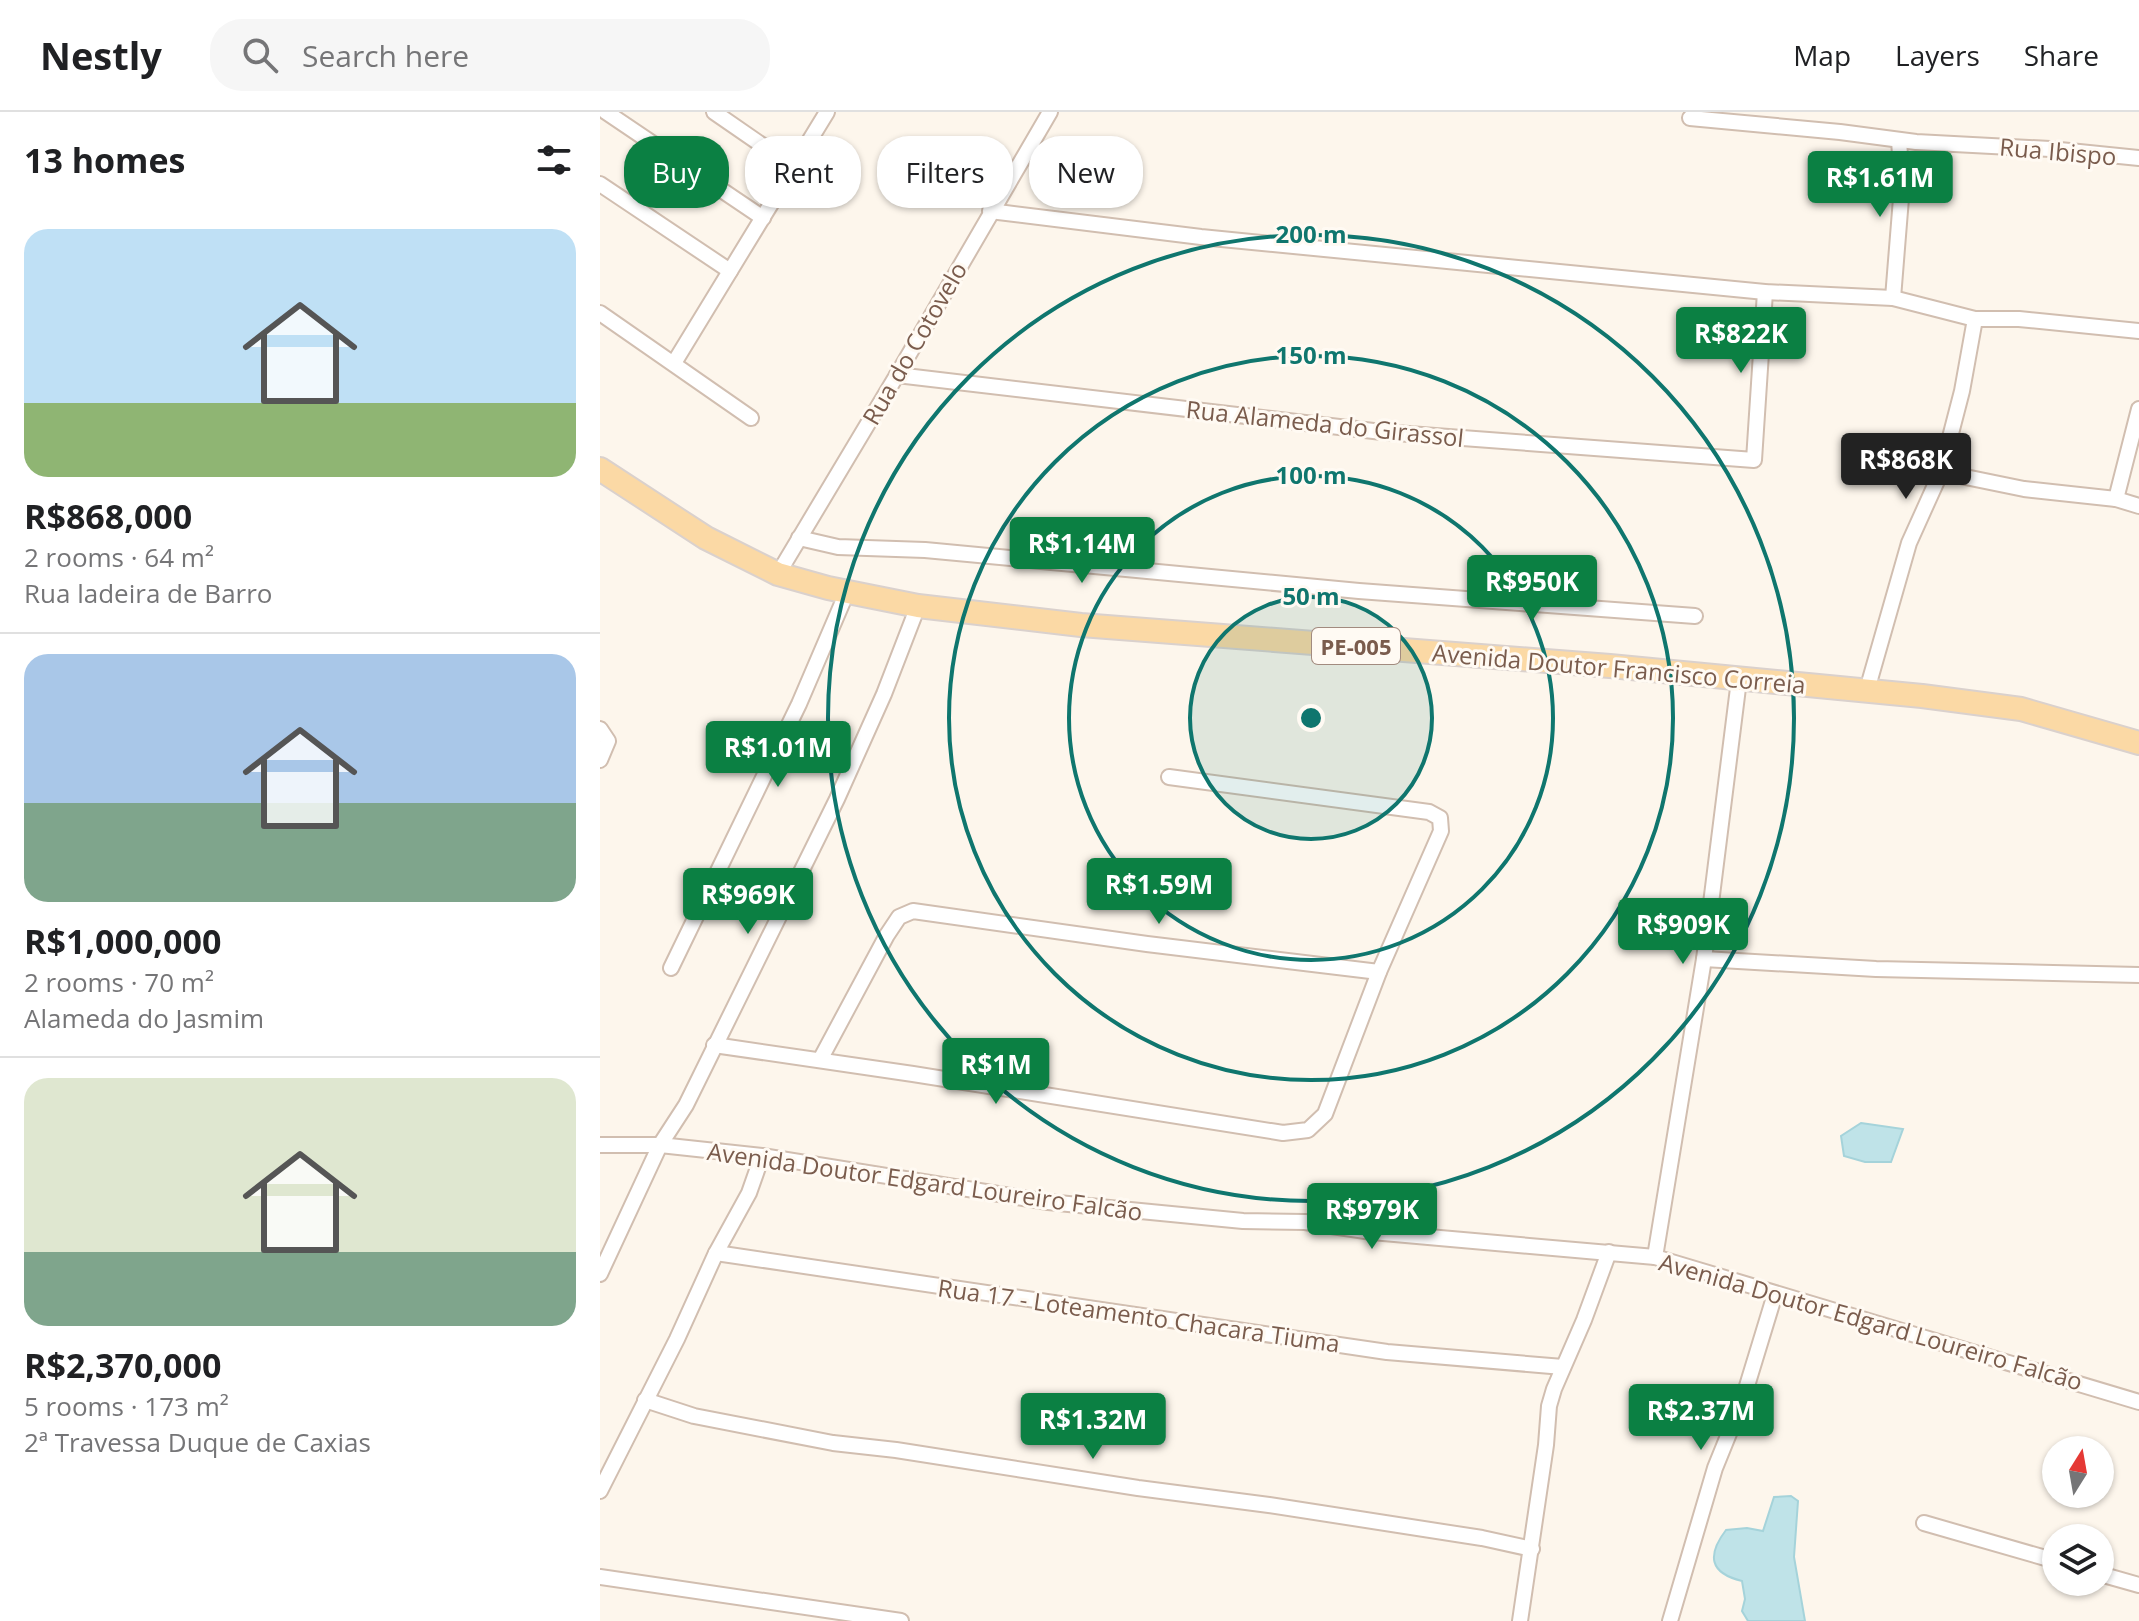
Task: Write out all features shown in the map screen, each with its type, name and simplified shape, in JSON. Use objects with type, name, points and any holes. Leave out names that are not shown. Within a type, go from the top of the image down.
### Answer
[{"type":"main road","name":"Avenida Doutor Francisco Correia","points":[[600,469],[706,538],[778,574],[918,606],[1081,625],[1610,666],[1867,690],[2021,709],[2139,743]]},
{"type":"street","points":[[606,112],[763,218]]},
{"type":"street","points":[[714,112],[749,136]]},
{"type":"street","points":[[813,136],[827,112]]},
{"type":"street","name":"Rua do Cotovelo","points":[[778,574],[1050,112]]},
{"type":"street","name":"Rua Ibispo","points":[[1690,118],[1899,140],[2139,158]]},
{"type":"street","points":[[1893,298],[1902,186],[1899,140]]},
{"type":"street","points":[[600,184],[730,271]]},
{"type":"street","points":[[674,363],[769,208]]},
{"type":"street","points":[[990,211],[1201,237],[1765,292],[1893,298],[1975,319],[2019,319],[2139,331]]},
{"type":"street","name":"Rua Alameda do Girassol","points":[[897,375],[1382,432],[1754,460],[1765,292]]},
{"type":"street","points":[[600,313],[751,418]]},
{"type":"street","points":[[1867,690],[1909,543],[1941,472],[1962,391],[1975,319]]},
{"type":"street","points":[[2116,499],[2139,409]]},
{"type":"street","points":[[1941,472],[2024,489],[2116,499],[2139,506]]},
{"type":"street","points":[[799,538],[838,547],[925,550],[1359,591],[1695,616]]},
{"type":"street","points":[[671,968],[799,704],[847,592]]},
{"type":"street","points":[[600,1274],[660,1145],[686,1105],[837,799],[884,694],[918,606]]},
{"type":"street","points":[[1655,1257],[1704,959],[1739,680]]},
{"type":"street","points":[[600,729],[608,741],[600,760]]},
{"type":"street","points":[[714,1045],[1283,1133],[1308,1130],[1325,1114],[1379,972],[1441,831],[1440,818],[1429,812],[1169,777]]},
{"type":"street","points":[[820,1060],[899,917],[913,911],[1379,972]]},
{"type":"street","points":[[1704,959],[1876,969],[2139,975]]},
{"type":"street","name":"Avenida Doutor Edgard Loureiro Falcão","points":[[600,1145],[660,1145],[762,1156],[1048,1202],[1243,1221],[1305,1222],[1384,1233],[1655,1257],[2139,1402]]},
{"type":"street","points":[[600,1491],[677,1339],[716,1253],[749,1193],[762,1156]]},
{"type":"street","points":[[1520,1621],[1549,1406],[1609,1252]]},
{"type":"street","name":"Rua 17 - Loteamento Chacara Tiuma","points":[[716,1253],[1387,1352],[1563,1367]]},
{"type":"street","points":[[1670,1621],[1715,1468],[1743,1399],[1775,1294]]},
{"type":"street","points":[[645,1400],[694,1416],[833,1443],[1269,1505],[1482,1538],[1532,1549]]},
{"type":"street","points":[[1924,1523],[2042,1557]]},
{"type":"street","points":[[600,1577],[901,1621]]},
{"type":"street","points":[[2114,1578],[2139,1585]]},
{"type":"water","points":[[1861,1123],[1903,1129],[1891,1162],[1865,1162],[1844,1156],[1841,1136]]},
{"type":"water","points":[[1791,1496],[1798,1501],[1794,1557],[1805,1621],[1748,1621],[1742,1611],[1745,1599],[1742,1581],[1731,1578],[1717,1568],[1714,1562],[1716,1547],[1726,1530],[1747,1528],[1763,1531],[1774,1497]]}]
